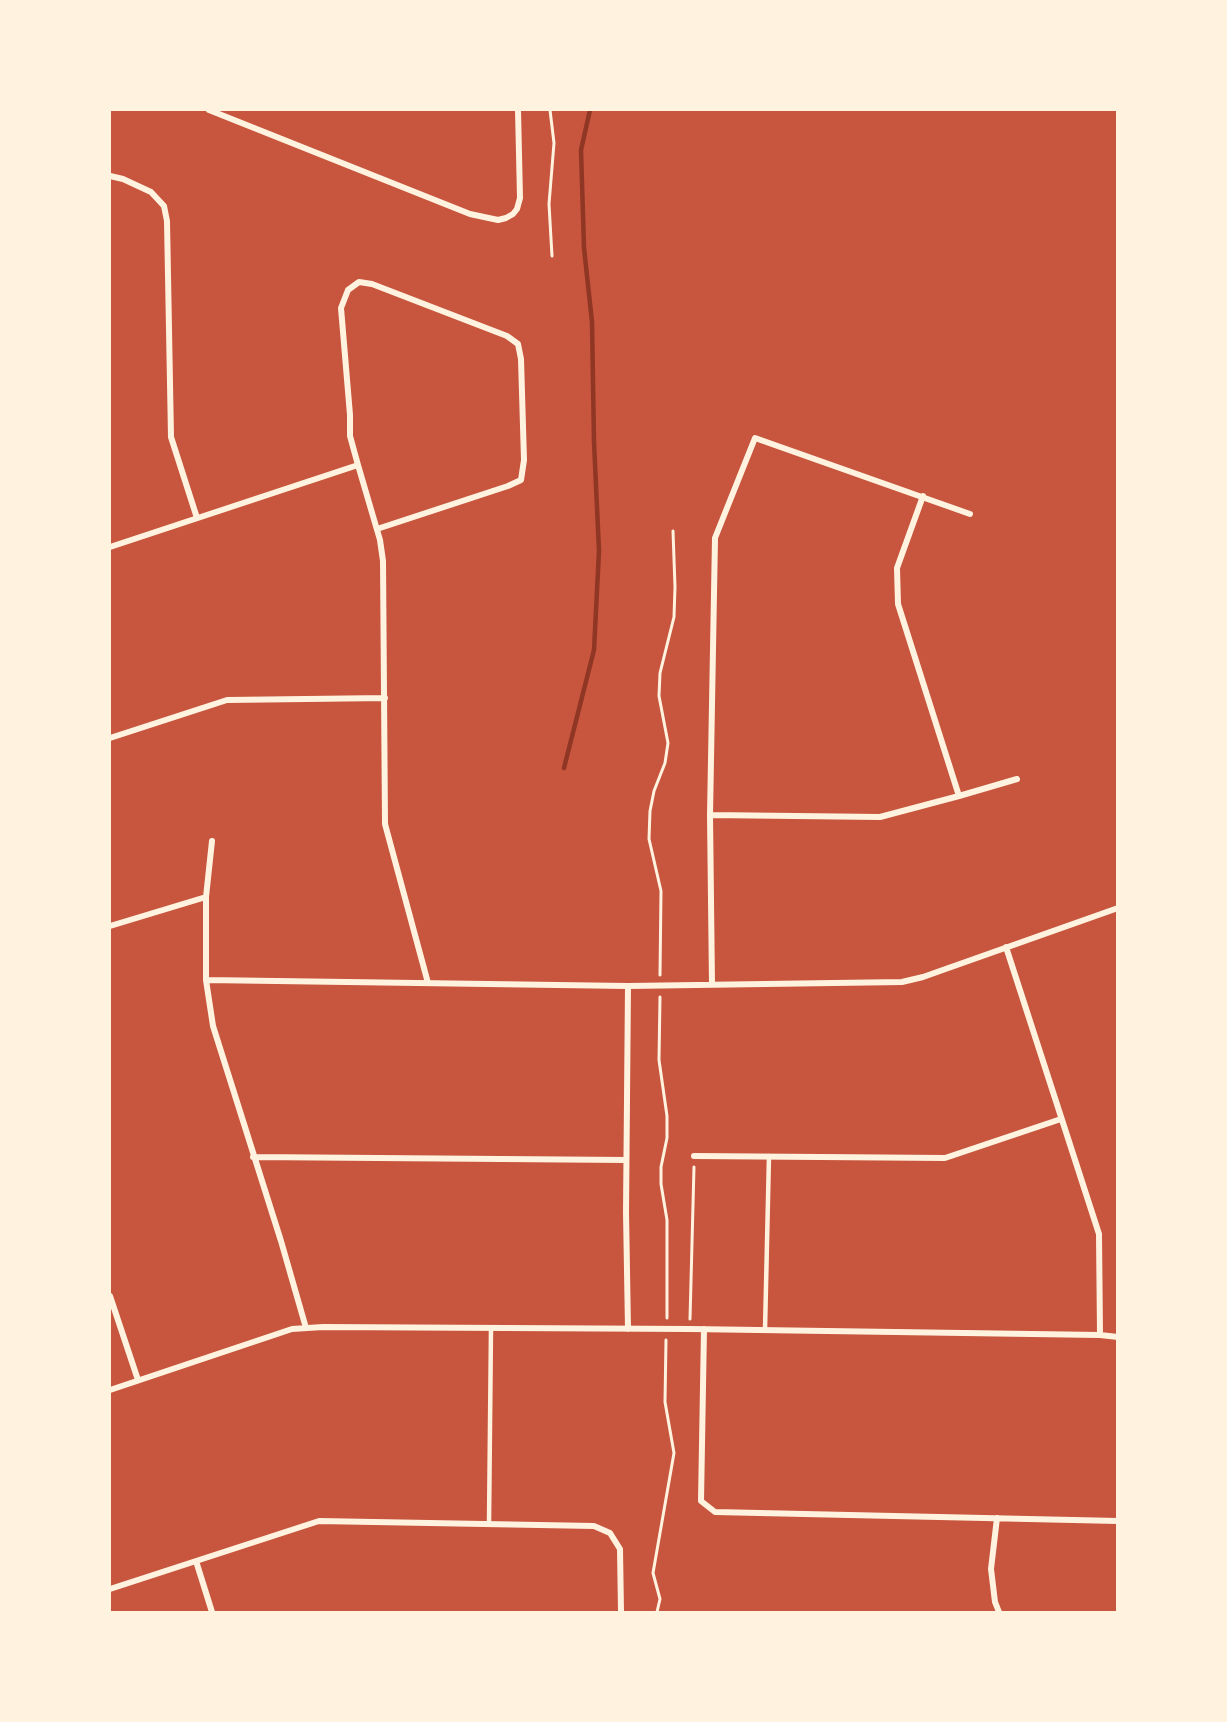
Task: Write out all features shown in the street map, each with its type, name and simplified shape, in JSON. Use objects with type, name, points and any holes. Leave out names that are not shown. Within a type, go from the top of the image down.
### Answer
[{"type":"street","points":[[209,110],[470,214],[498,220],[513,214],[520,198],[518,110]]},
{"type":"street","points":[[110,176],[123,179],[151,192],[164,206],[167,221],[171,437],[197,518]]},
{"type":"street","points":[[377,529],[520,480],[524,459],[521,359],[518,344],[507,336],[372,284],[359,282],[348,290],[341,308],[350,436],[380,540],[383,561],[386,824],[428,983]]},
{"type":"street","points":[[712,985],[710,815],[715,538],[754,438],[970,514]]},
{"type":"street","points":[[110,547],[358,465]]},
{"type":"street","points":[[922,496],[897,568],[898,604],[959,796]]},
{"type":"street","points":[[110,738],[227,700],[385,698]]},
{"type":"street","points":[[710,815],[880,817],[1017,779]]},
{"type":"street","points":[[212,841],[206,897],[206,980],[213,1026],[306,1328]]},
{"type":"street","points":[[110,926],[206,897]]},
{"type":"street","points":[[206,980],[628,986],[902,982],[923,977],[1118,908]]},
{"type":"street","points":[[1006,947],[1099,1234],[1100,1335]]},
{"type":"street","points":[[628,986],[626,1160],[628,1329]]},
{"type":"street","points":[[694,1156],[945,1158],[1061,1119]]},
{"type":"street","points":[[253,1157],[626,1160]]},
{"type":"street","points":[[110,1296],[138,1380]]},
{"type":"street","points":[[110,1390],[292,1329],[306,1328],[704,1329],[1118,1337]]},
{"type":"street","points":[[704,1329],[701,1501],[715,1512],[1118,1521]]},
{"type":"street","points":[[998,1518],[991,1569],[995,1602],[999,1612]]},
{"type":"street","points":[[110,1589],[319,1521],[594,1526],[610,1533],[620,1549],[621,1612]]},
{"type":"street","points":[[196,1561],[212,1612]]},
{"type":"lane","points":[[765,1330],[770,1156]]},
{"type":"lane","points":[[489,1524],[491,1328]]},
{"type":"path","points":[[550,110],[554,143],[549,204],[552,256]]},
{"type":"path","points":[[657,1612],[660,1599],[653,1573],[674,1453],[664,1402],[667,1220],[661,1184],[661,1167],[667,1138],[667,1116],[658,1060],[661,891],[649,839],[650,811],[654,791],[665,763],[668,743],[659,696],[660,673],[674,617],[673,531]]},
{"type":"path","points":[[690,1329],[694,1156]]},
{"type":"waterway","points":[[564,768],[594,650],[599,551],[592,322],[584,248],[581,150],[590,110]]}]
